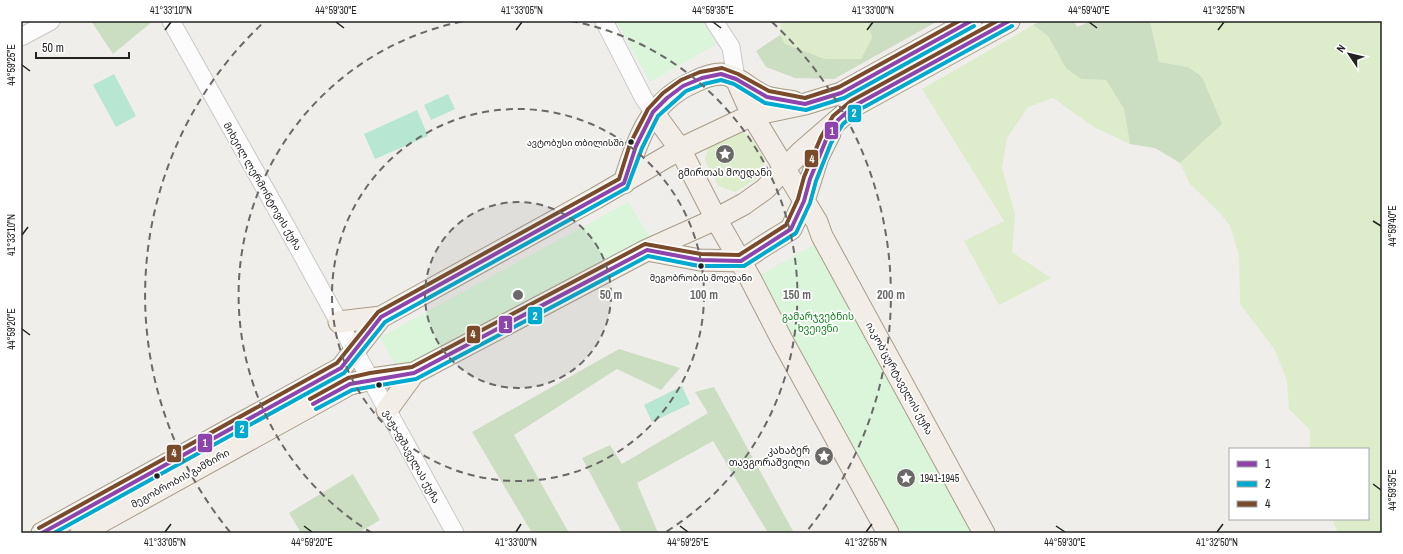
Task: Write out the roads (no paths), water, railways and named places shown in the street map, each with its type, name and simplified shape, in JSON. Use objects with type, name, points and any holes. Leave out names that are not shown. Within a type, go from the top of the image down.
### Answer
[{"type":"main road","points":[[624,182],[680,149],[752,115],[805,104],[841,93],[971,21]]},
{"type":"main road","points":[[647,250],[716,219],[744,204],[765,188],[854,106],[1008,21]]},
{"type":"main road","points":[[624,182],[636,146],[653,112],[667,98],[683,86],[702,78],[721,74],[736,79],[767,97],[805,104]]},
{"type":"main road","points":[[736,79],[752,115],[804,201]]},
{"type":"main road","points":[[653,112],[680,149],[716,219],[741,261],[888,533]]},
{"type":"main road","points":[[647,250],[700,260],[741,261],[791,229],[804,201],[818,157],[838,120]]},
{"type":"main road","name":"მეგობრობის გამზირი","points":[[42,533],[341,368],[381,318],[624,182]]},
{"type":"main road","name":"იაკობ ცურტაველის ქუჩა","points":[[804,201],[817,222],[822,236],[984,533]]},
{"type":"main road","name":"მეგობრობის გამზირი","points":[[81,533],[350,384],[371,378],[414,373],[647,250]]},
{"type":"main road","points":[[339,322],[381,318]]},
{"type":"main road","points":[[387,410],[414,373]]},
{"type":"street","points":[[21,38],[51,21]]},
{"type":"street","name":"მიხეილ ლერმონტოვის ქუჩა","points":[[171,21],[355,351]]},
{"type":"street","points":[[604,21],[653,112]]},
{"type":"street","points":[[714,21],[731,47],[736,79]]},
{"type":"street","name":"ვაჟა-ფშაველას ქუჩა","points":[[355,351],[454,533]]},
{"type":"place","name":"ავტობუსი თბილისში","points":[[631,142]]},
{"type":"place","name":"გმირთას მოედანი","points":[[725,154]]},
{"type":"place","name":"მეგობრობის მოედანი","points":[[701,266]]},
{"type":"place","name":"კახაბერ თავგორაშვილი","points":[[824,456]]},
{"type":"place","name":"1941-1945","points":[[906,478]]},
{"type":"park label","name":"გამარჯვებნის ხვეივნი","points":[[818,322]]}]
